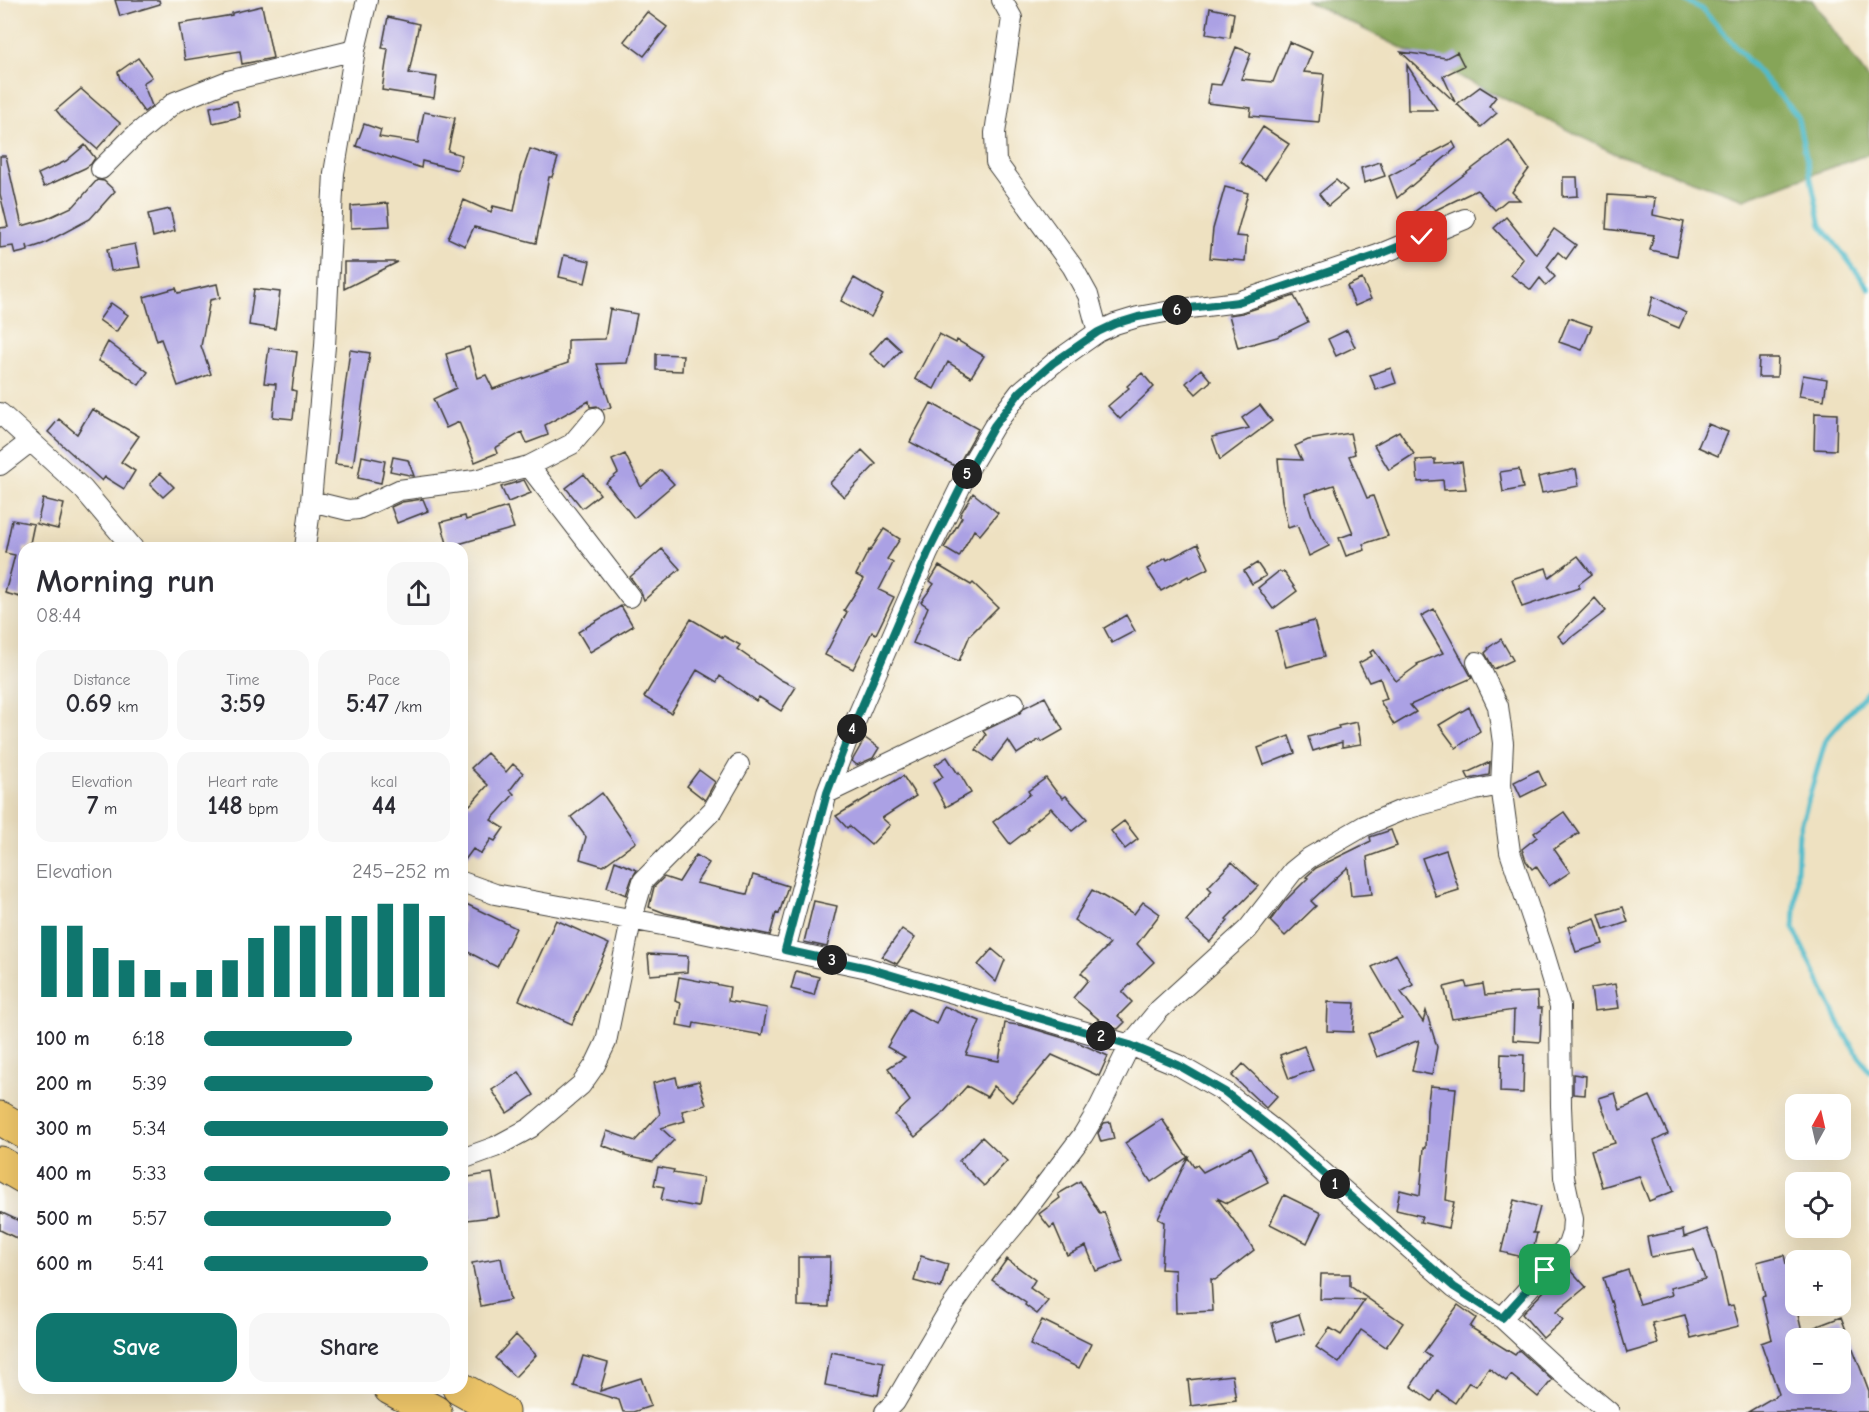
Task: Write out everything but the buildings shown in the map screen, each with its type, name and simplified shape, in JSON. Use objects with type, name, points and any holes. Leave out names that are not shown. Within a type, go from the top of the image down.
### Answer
[{"type":"highway","points":[[0,1118],[18,1128]]},
{"type":"highway","points":[[0,1163],[18,1174]]},
{"type":"highway","points":[[468,1393],[502,1412]]},
{"type":"highway","points":[[401,1394],[435,1412]]},
{"type":"street","points":[[306,542],[325,346],[334,173],[355,50],[367,0]]},
{"type":"street","points":[[1002,0],[1012,18]]},
{"type":"street","points":[[1020,0],[1012,18],[995,133],[996,162],[1072,266],[1088,295],[1098,332]]},
{"type":"street","points":[[101,169],[155,117],[182,99],[228,81],[355,50]]},
{"type":"street","points":[[785,950],[827,793],[846,743],[928,553],[994,426],[1020,392],[1053,363],[1098,332],[1138,317],[1238,302],[1378,255],[1465,219]]},
{"type":"street","points":[[0,413],[83,489],[129,542]]},
{"type":"street","points":[[311,501],[348,510],[358,509],[399,490],[475,480],[529,466],[572,444],[594,418]]},
{"type":"street","points":[[0,465],[32,441]]},
{"type":"street","points":[[529,466],[630,597]]},
{"type":"street","points":[[1478,662],[1498,706],[1503,743],[1501,785],[1510,852],[1560,1006],[1564,1177],[1573,1219],[1568,1245],[1502,1318]]},
{"type":"street","points":[[827,793],[1014,703]]},
{"type":"street","points":[[468,1157],[495,1147],[530,1128],[581,1085],[595,1065],[606,1042],[640,888],[647,875],[713,810],[739,765]]},
{"type":"street","points":[[885,1412],[895,1402],[948,1312],[981,1264],[1017,1222],[1083,1135],[1130,1045],[1159,1010],[1248,929],[1293,871],[1309,858],[1364,826],[1402,810],[1501,785]]},
{"type":"street","points":[[468,884],[495,894],[689,930],[868,968],[1130,1045],[1178,1065],[1225,1092],[1279,1134],[1454,1287],[1502,1318],[1555,1367],[1609,1412]]},
{"type":"green space","points":[[1305,0],[1812,0],[1869,80],[1869,154],[1744,199],[1616,154]]},
{"type":"waterway","points":[[1685,0],[1703,10],[1797,115],[1821,225],[1869,288]]},
{"type":"waterway","points":[[1869,690],[1826,739],[1799,832],[1794,929],[1845,1035],[1869,1071]]},
{"type":"route","points":[[1422,237],[1378,255],[1238,302],[1182,309],[1138,317],[1115,324],[1098,332],[1053,363],[1020,392],[994,426],[928,553],[846,743],[827,793],[785,950],[868,968],[1130,1045],[1178,1065],[1225,1092],[1279,1134],[1454,1287],[1502,1318],[1545,1270]]}]
